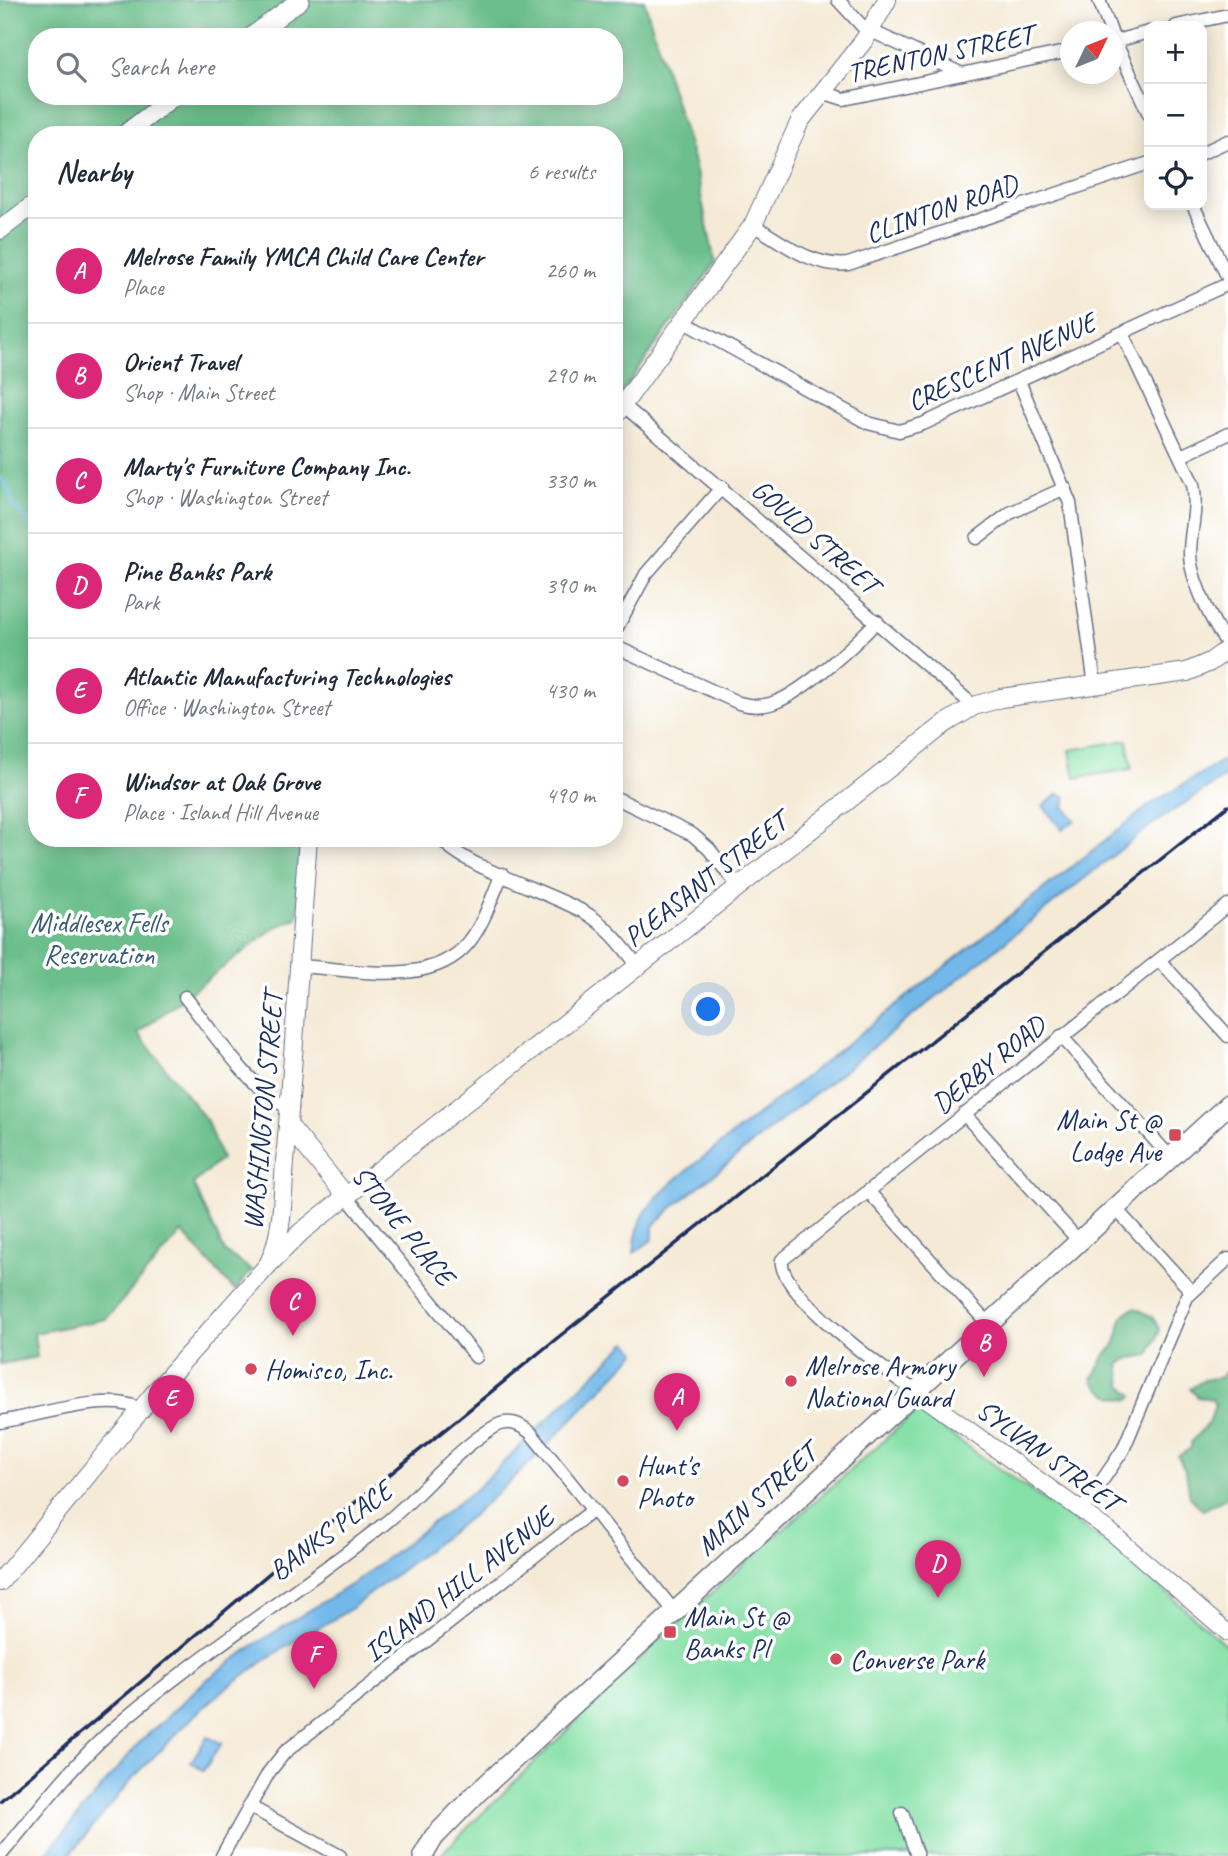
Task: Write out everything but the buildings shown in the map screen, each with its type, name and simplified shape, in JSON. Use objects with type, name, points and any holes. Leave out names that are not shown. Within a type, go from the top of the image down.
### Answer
[{"type":"main road","points":[[263,28],[300,0]]},
{"type":"main road","points":[[623,406],[753,225],[797,127],[870,31],[887,0]]},
{"type":"main road","points":[[136,126],[162,105]]},
{"type":"main road","points":[[0,230],[28,209]]},
{"type":"main road","name":"PLEASANT STREET","points":[[268,1265],[301,1232],[935,730],[974,706],[1012,696],[1187,672],[1210,662],[1228,646]]},
{"type":"main road","name":"WASHINGTON STREET","points":[[0,1582],[140,1410],[268,1265],[278,1238],[292,1108],[307,847]]},
{"type":"main road","name":"MAIN STREET","points":[[423,1856],[434,1837],[460,1809],[1228,1105]]},
{"type":"main road","name":"STONE PLACE","points":[[290,1127],[346,1196]]},
{"type":"street","points":[[838,0],[870,31],[963,74]]},
{"type":"street","points":[[1099,0],[1107,21]]},
{"type":"street","points":[[1200,21],[1228,15]]},
{"type":"street","points":[[1123,36],[1144,33]]},
{"type":"street","name":"TRENTON STREET","points":[[822,92],[844,99],[1060,53]]},
{"type":"street","points":[[1123,58],[1144,103]]},
{"type":"street","points":[[1207,151],[1228,141]]},
{"type":"street","name":"CLINTON ROAD","points":[[753,225],[813,260],[848,264],[1144,165]]},
{"type":"street","points":[[1195,210],[1228,278]]},
{"type":"street","name":"CRESCENT AVENUE","points":[[684,322],[868,424],[886,430],[917,427],[1228,284]]},
{"type":"street","points":[[1122,333],[1181,456],[1195,496],[1191,566],[1228,646]]},
{"type":"street","points":[[1019,381],[1065,488],[1075,528],[1095,686]]},
{"type":"street","name":"GOULD STREET","points":[[623,414],[722,487],[974,706]]},
{"type":"street","points":[[1181,456],[1228,434]]},
{"type":"street","points":[[623,616],[646,574],[722,487]]},
{"type":"street","points":[[977,538],[1010,513],[1065,488]]},
{"type":"street","points":[[623,650],[739,703],[759,706],[789,695],[858,641],[877,621]]},
{"type":"street","points":[[623,801],[694,835],[709,849],[738,886]]},
{"type":"street","points":[[450,847],[455,852],[588,915],[608,931],[638,966]]},
{"type":"street","points":[[300,965],[405,973],[438,966],[453,958],[470,940],[502,874]]},
{"type":"street","name":"DERBY ROAD","points":[[781,1264],[785,1257],[1228,905]]},
{"type":"street","points":[[1159,960],[1228,1036]]},
{"type":"street","points":[[185,997],[258,1088],[279,1105],[292,1108]]},
{"type":"street","points":[[1061,1037],[1171,1158]]},
{"type":"street","points":[[964,1114],[1079,1241]]},
{"type":"street","points":[[868,1191],[988,1324]]},
{"type":"street","name":"STONE PLACE","points":[[346,1196],[476,1357]]},
{"type":"street","points":[[1115,1208],[1191,1291]]},
{"type":"street","points":[[1082,1510],[1121,1454],[1183,1304],[1191,1291],[1228,1259]]},
{"type":"street","name":"SYLVAN STREET","points":[[781,1264],[785,1273],[825,1321],[915,1391],[1125,1543],[1228,1633]]},
{"type":"street","points":[[0,1422],[103,1403],[128,1404],[140,1410]]},
{"type":"street","name":"BANKS PLACE","points":[[0,1856],[88,1754],[168,1684],[235,1631],[393,1518],[494,1427],[514,1423],[530,1432],[674,1611]]},
{"type":"street","name":"ISLAND HILL AVENUE","points":[[222,1856],[269,1772],[285,1752],[593,1510]]},
{"type":"street","points":[[250,1807],[340,1856]]},
{"type":"street","points":[[902,1813],[917,1856]]},
{"type":"green space","name":"Middlesex Fells Reservation","points":[[0,0],[644,0],[694,162],[715,263],[623,391],[623,126],[28,126],[28,847],[300,847],[298,917],[274,928],[138,1033],[207,1121],[221,1159],[193,1184],[225,1252],[252,1270],[235,1291],[182,1232],[106,1319],[34,1333],[37,1357],[0,1364]]},
{"type":"green space","points":[[1127,740],[1132,769],[1075,778],[1070,750]]},
{"type":"green space","points":[[1135,1308],[1153,1317],[1160,1330],[1149,1355],[1127,1359],[1119,1365],[1122,1385],[1133,1395],[1130,1400],[1107,1394],[1092,1378],[1104,1356],[1117,1341],[1124,1315]]},
{"type":"green space","points":[[1228,1369],[1228,1497],[1203,1510],[1190,1497],[1186,1472],[1178,1456],[1191,1448],[1191,1442],[1210,1421],[1215,1405],[1212,1399],[1198,1397],[1190,1389],[1204,1380],[1221,1377]]},
{"type":"green space","points":[[917,1411],[1132,1562],[1228,1647],[1228,1856],[439,1856],[665,1634]]},
{"type":"water","points":[[1228,757],[1228,775],[1150,826],[673,1207],[653,1226],[653,1239],[634,1253],[638,1228],[647,1209],[680,1176],[1151,804]]},
{"type":"water","points":[[1058,794],[1066,797],[1064,807],[1075,820],[1062,830],[1043,806]]},
{"type":"water","points":[[627,1342],[637,1352],[531,1462],[473,1515],[349,1610],[274,1654],[225,1689],[195,1715],[132,1779],[69,1856],[44,1856],[139,1743],[205,1681],[257,1643],[358,1580],[476,1489]]},
{"type":"water","points":[[207,1737],[222,1743],[203,1771],[191,1762]]},
{"type":"waterway","points":[[0,478],[9,490],[12,504],[28,521]]},
{"type":"railway","points":[[0,1801],[292,1554],[556,1339],[1228,806]]},
{"type":"place","name":"Main St @ Lodge Ave","points":[[1175,1135]]},
{"type":"place","name":"Marty's Furniture Company Inc.","points":[[293,1336]]},
{"type":"place","name":"Homisco, Inc.","points":[[251,1369]]},
{"type":"place","name":"Orient Travel","points":[[984,1377]]},
{"type":"place","name":"Melrose Armory National Guard","points":[[791,1381]]},
{"type":"place","name":"Melrose Family YMCA Child Care Center","points":[[677,1431]]},
{"type":"place","name":"Atlantic Manufacturing Technologies","points":[[171,1433]]},
{"type":"place","name":"Hunt's Photo","points":[[623,1481]]},
{"type":"place","name":"Pine Banks Park","points":[[938,1598]]},
{"type":"place","name":"Main St @ Banks Pl","points":[[670,1632]]},
{"type":"place","name":"Converse Park","points":[[836,1659]]},
{"type":"place","name":"Windsor at Oak Grove","points":[[314,1689]]}]
